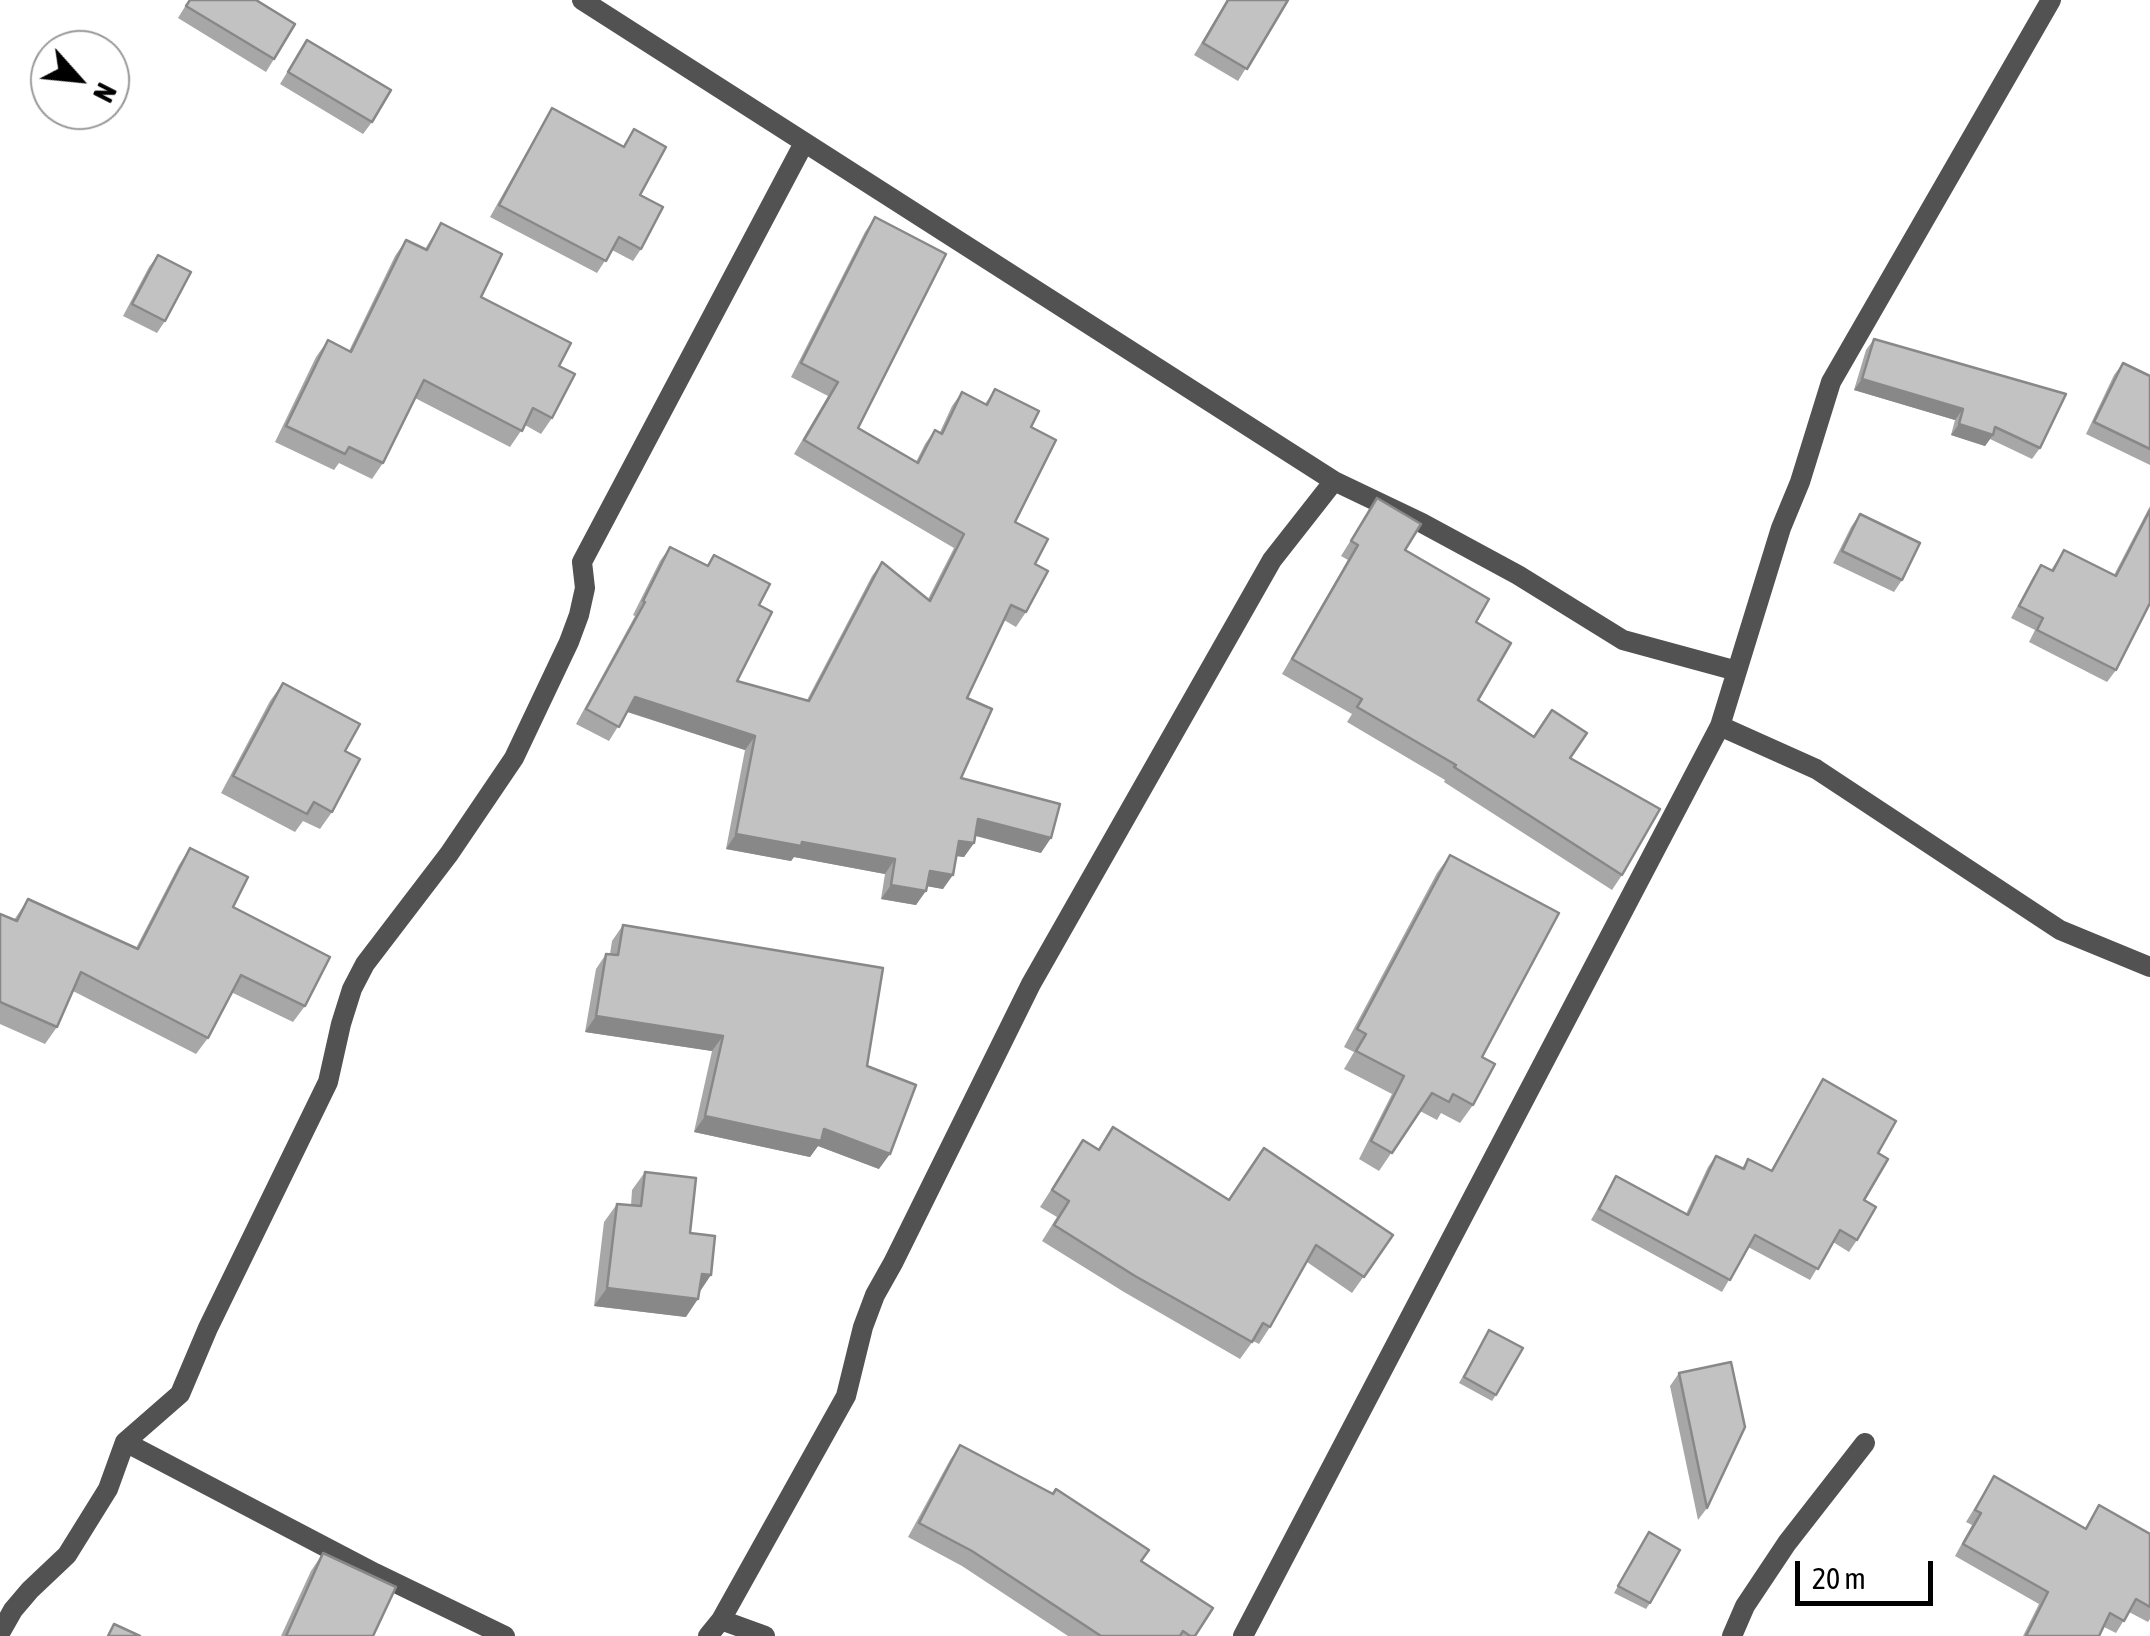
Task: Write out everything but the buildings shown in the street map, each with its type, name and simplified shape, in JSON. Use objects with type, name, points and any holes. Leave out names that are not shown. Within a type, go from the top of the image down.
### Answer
[{"type":"street","points":[[582,0],[1334,481],[1518,575],[1623,640],[1736,672]]},
{"type":"street","points":[[1242,1636],[1720,726],[1830,382],[2051,0]]},
{"type":"street","points":[[0,1633],[30,1590],[67,1555],[108,1489],[125,1442],[180,1394],[328,1082],[352,989],[365,964],[449,854],[514,758],[579,615],[584,588],[582,562],[804,143]]},
{"type":"street","points":[[765,1636],[714,1628],[846,1396],[875,1295],[1031,984],[1272,560],[1334,481]]},
{"type":"street","points":[[1720,726],[1816,769],[2060,930],[2150,967]]},
{"type":"street","points":[[125,1442],[505,1636]]},
{"type":"street","points":[[1732,1636],[1745,1606],[1787,1543],[1865,1442]]}]
